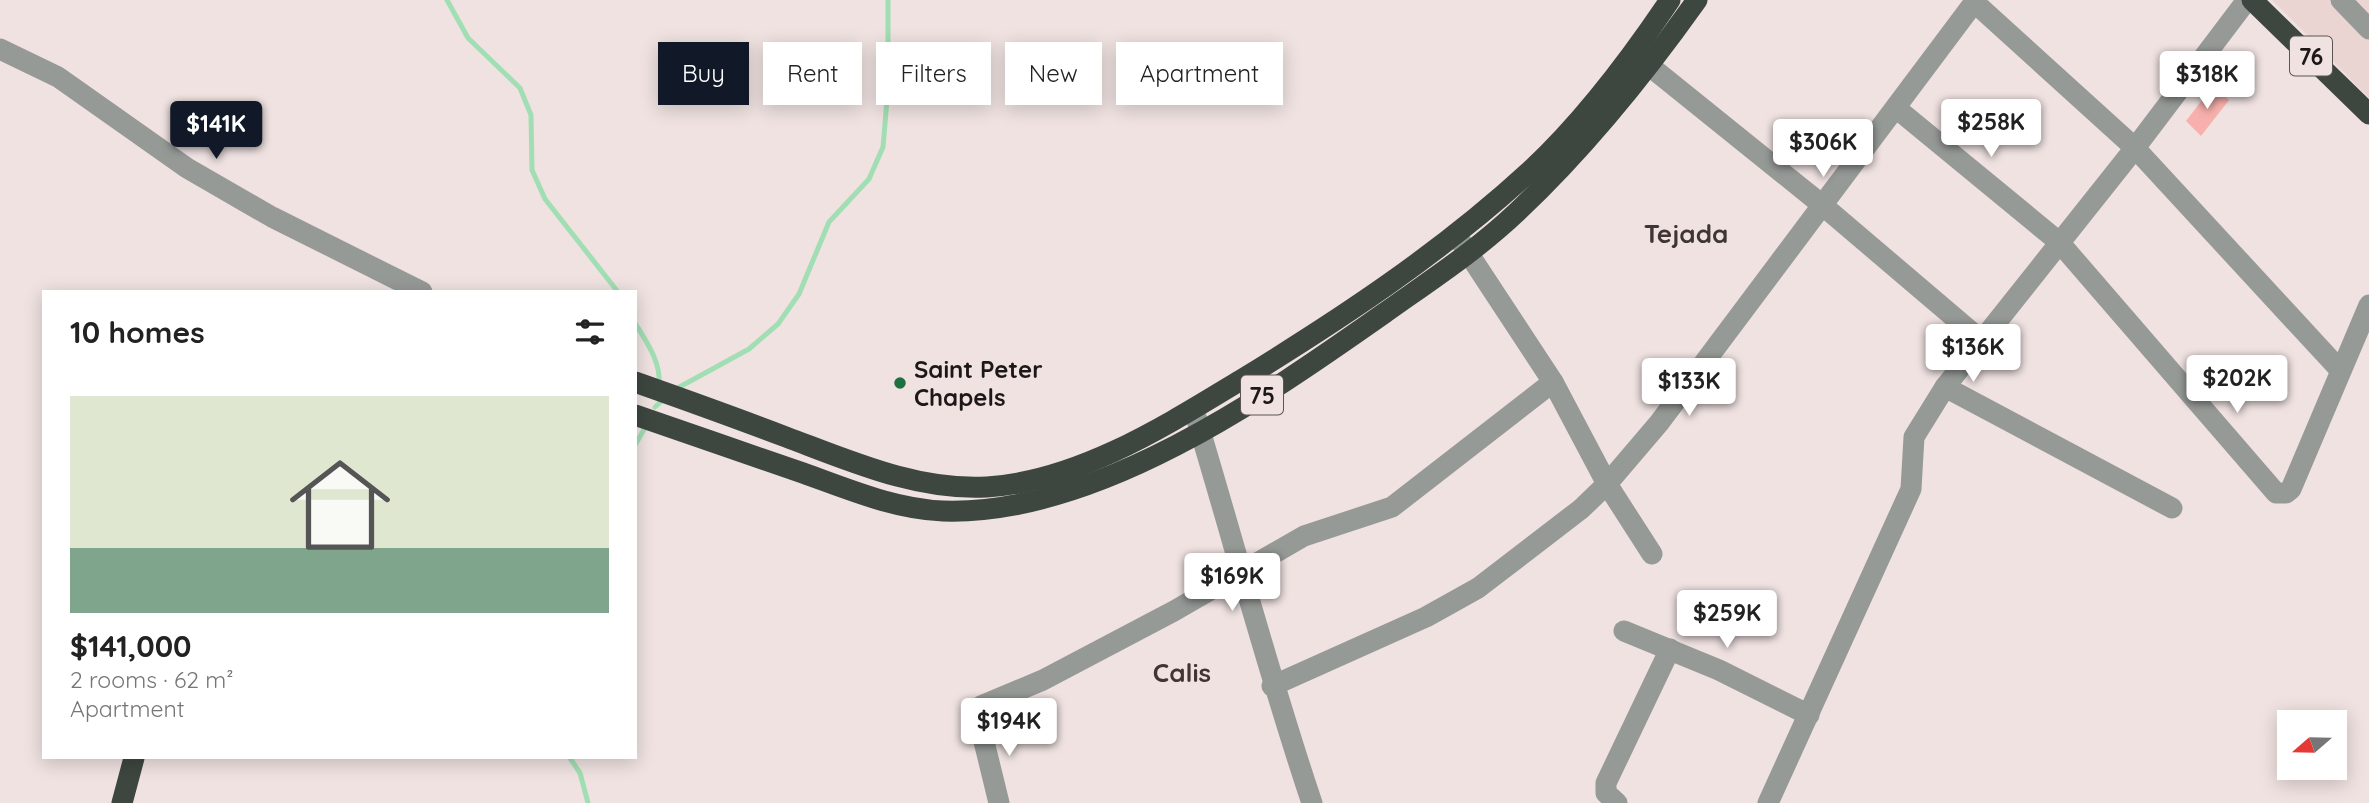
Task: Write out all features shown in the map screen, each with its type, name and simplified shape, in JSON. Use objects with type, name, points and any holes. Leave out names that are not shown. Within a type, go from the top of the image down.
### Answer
[{"type":"highway","name":"75","points":[[1642,60],[1670,0]]},
{"type":"highway","name":"75","points":[[637,416],[868,496],[915,509],[986,511],[1038,500],[1088,485],[1201,433],[1339,345],[1462,244],[1697,0]]},
{"type":"highway","name":"76","points":[[2249,0],[2369,114]]},
{"type":"highway","name":"75","points":[[637,383],[873,470],[943,485],[987,487],[1033,480],[1084,464],[1193,408],[1462,244]]},
{"type":"highway","points":[[121,803],[134,759]]},
{"type":"street","points":[[1768,803],[1910,489],[1914,437],[1919,425],[1945,387],[2249,0]]},
{"type":"street","points":[[2341,0],[2369,29]]},
{"type":"street","points":[[1272,686],[1462,598],[1560,525],[1607,484],[1659,423],[1975,1],[2135,148],[2340,370]]},
{"type":"street","points":[[0,48],[58,77],[187,168],[272,218],[418,290]]},
{"type":"street","points":[[1642,60],[1821,204],[1982,341]]},
{"type":"street","points":[[1896,107],[2059,242],[2276,493],[2286,493],[2291,489],[2369,304]]},
{"type":"street","points":[[1462,244],[1553,382],[1607,484],[1652,555]]},
{"type":"street","points":[[999,803],[979,721],[981,706],[1043,680],[1304,536],[1392,508],[1553,382]]},
{"type":"street","points":[[1945,387],[2172,508]]},
{"type":"street","points":[[1193,408],[1243,572],[1272,686],[1312,803]]},
{"type":"street","points":[[1624,631],[1670,649],[1809,715]]},
{"type":"street","points":[[1617,803],[1606,793],[1606,783],[1670,649]]},
{"type":"shaded area","points":[[2272,0],[2369,0],[2369,98],[2308,36]]},
{"type":"building","points":[[2213,86],[2229,100],[2201,136],[2186,121]]},
{"type":"waterway","points":[[447,0],[468,38],[520,88],[531,115],[532,170],[545,199],[616,290]]},
{"type":"waterway","points":[[674,390],[749,349],[778,324],[799,294],[829,222],[869,179],[883,147],[888,88],[888,0]]},
{"type":"waterway","points":[[637,326],[655,360],[659,384]]},
{"type":"waterway","points":[[655,407],[664,399]]},
{"type":"waterway","points":[[637,442],[648,423]]},
{"type":"waterway","points":[[571,759],[580,773],[588,803]]},
{"type":"place","name":"Saint Peter Chapels","points":[[900,383]]},
{"type":"district","name":"Tejada","points":[[1686,233]]},
{"type":"district","name":"Calis","points":[[1182,672]]}]
